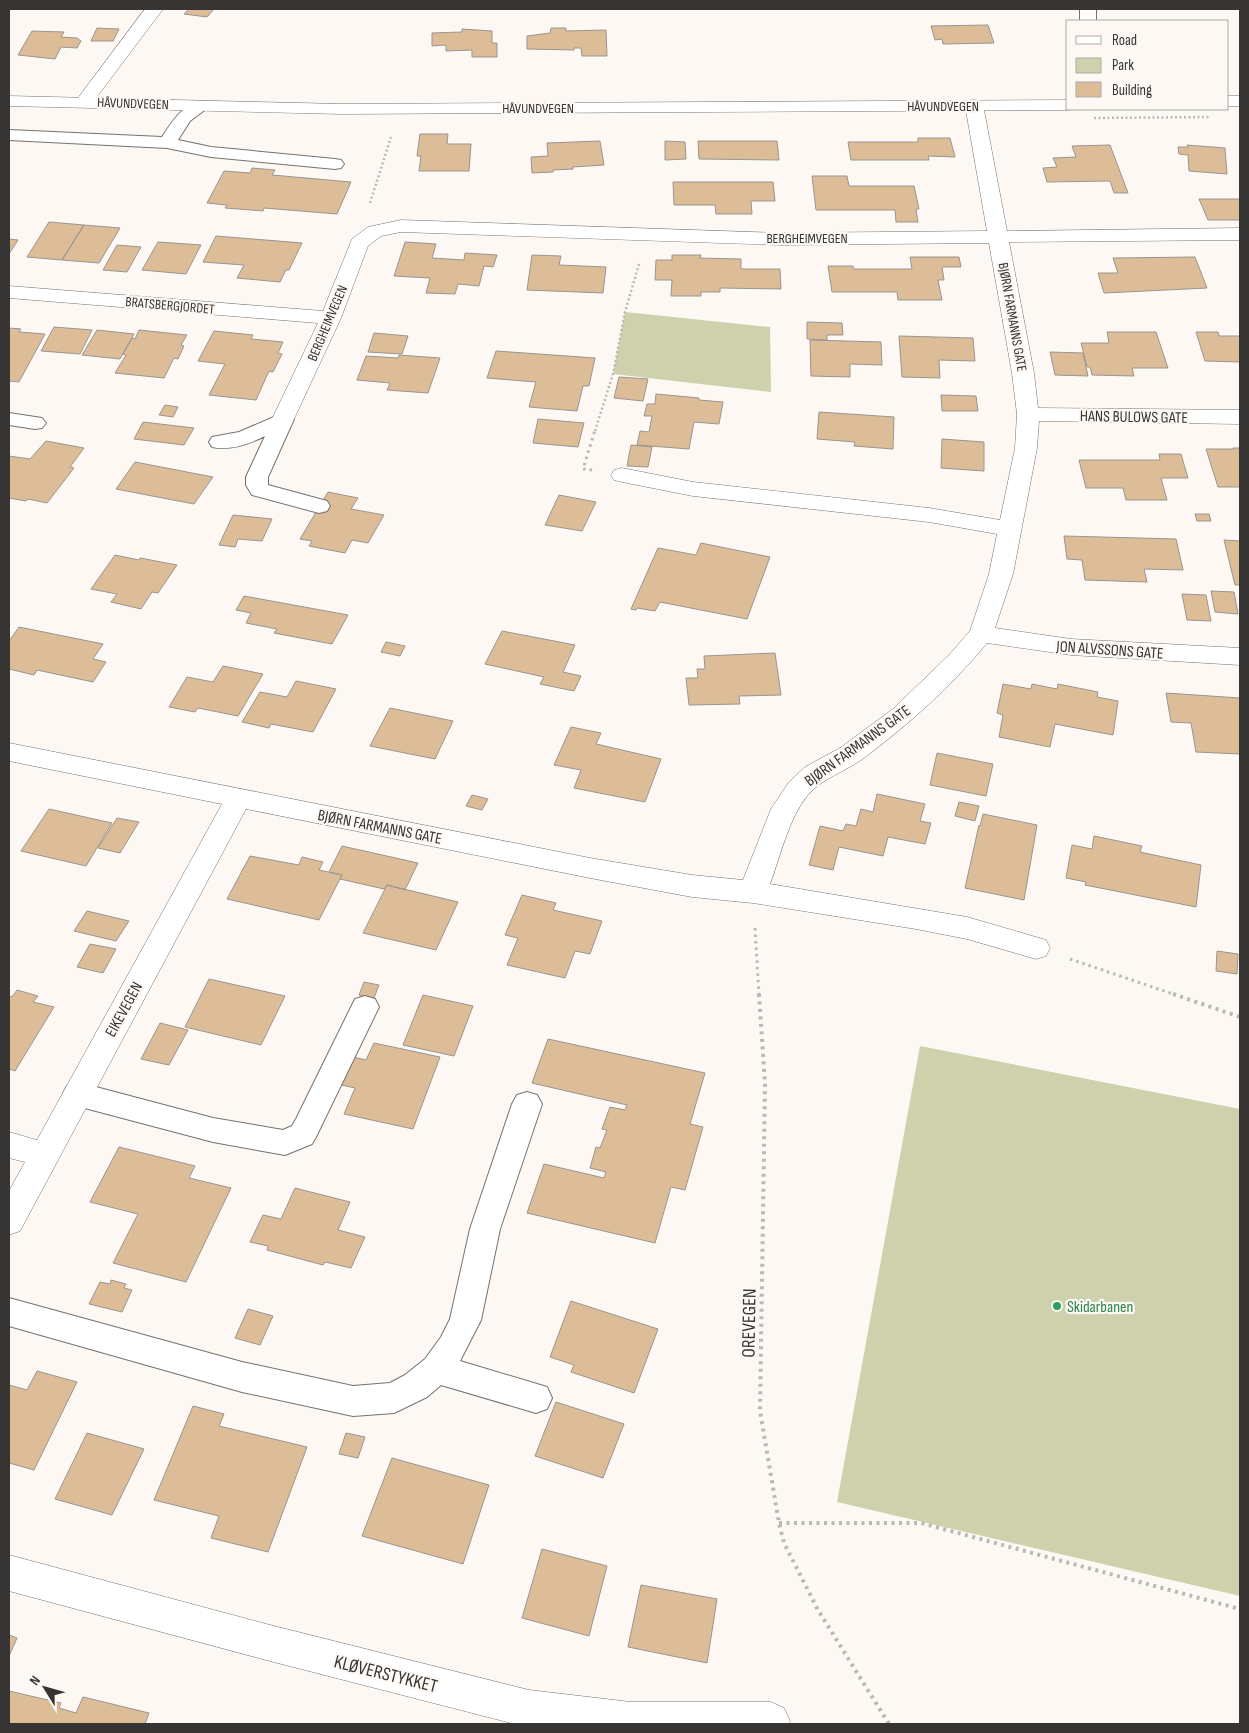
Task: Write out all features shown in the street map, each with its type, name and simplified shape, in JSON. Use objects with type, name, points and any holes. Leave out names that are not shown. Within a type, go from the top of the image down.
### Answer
[{"type":"street","points":[[84,102],[154,9]]},
{"type":"street","name":"HÅVUNDVEGEN","points":[[9,101],[352,109],[1066,105]]},
{"type":"street","name":"BJØRN FARMANNS GATE","points":[[753,892],[784,809],[798,789],[814,774],[849,755],[902,715],[958,661],[981,634],[1001,574],[1026,448],[1028,414],[999,236],[974,105]]},
{"type":"street","name":"BERGHEIMVEGEN","points":[[283,419],[331,318],[359,243],[374,231],[401,226],[647,236],[781,238],[1240,234]]},
{"type":"street","name":"BRATSBERGJORDET","points":[[9,292],[331,318]]},
{"type":"street","name":"HANS BULOWS GATE","points":[[1028,414],[1240,417]]},
{"type":"street","points":[[622,475],[692,489],[929,515],[1010,529]]},
{"type":"street","name":"JON ALVSSONS GATE","points":[[981,634],[1071,647],[1240,656]]},
{"type":"street","name":"BJØRN FARMANNS GATE","points":[[9,752],[590,868],[692,886],[753,892],[916,918],[967,928],[1036,948]]},
{"type":"street","name":"EIKEVEGEN","points":[[9,1221],[239,798]]},
{"type":"street","points":[[9,1145],[45,1155]]},
{"type":"street","name":"KLØVERSTYKKET","points":[[9,1573],[266,1642],[529,1709],[631,1721],[771,1721]]},
{"type":"lane","points":[[167,143],[183,118],[201,106]]},
{"type":"lane","points":[[9,135],[167,143],[211,152],[335,164]]},
{"type":"lane","points":[[9,419],[35,424]]},
{"type":"lane","points":[[220,442],[244,438],[283,419]]},
{"type":"lane","points":[[283,419],[257,477],[257,485],[260,490],[318,506]]},
{"type":"lane","points":[[77,1094],[213,1130],[285,1143],[302,1135],[365,1007]]},
{"type":"lane","points":[[9,1312],[242,1377],[353,1401],[394,1398],[416,1386],[436,1369],[452,1347],[465,1320],[485,1229],[527,1104]]},
{"type":"lane","points":[[436,1369],[536,1398]]},
{"type":"path","points":[[374,231],[367,213],[393,132]]},
{"type":"path","points":[[622,475],[583,469],[613,374],[625,312],[647,236]]},
{"type":"path","name":"OREVEGEN","points":[[753,892],[765,1084],[760,1411],[778,1523],[784,1543],[818,1610],[889,1724]]},
{"type":"path","points":[[1036,948],[1240,1017]]},
{"type":"path","points":[[778,1523],[921,1522],[1240,1609]]},
{"type":"green space","points":[[625,312],[770,327],[771,392],[613,374]]},
{"type":"green space","name":"Skidarbanen","points":[[920,1046],[1240,1109],[1240,1596],[837,1502]]},
{"type":"building","points":[[189,9],[214,9],[207,17],[184,14]]},
{"type":"building","points":[[988,25],[994,43],[943,44],[942,39],[935,40],[931,26]]},
{"type":"building","points":[[97,28],[119,29],[113,41],[91,41]]},
{"type":"building","points":[[551,28],[566,28],[566,31],[606,30],[607,56],[582,56],[581,48],[574,48],[574,50],[527,49],[527,36],[550,33]]},
{"type":"building","points":[[462,29],[492,31],[492,43],[497,43],[497,57],[472,57],[472,50],[446,51],[446,45],[432,46],[432,33],[462,32]]},
{"type":"building","points":[[32,31],[64,32],[61,37],[77,38],[81,41],[77,48],[61,47],[55,59],[18,55]]},
{"type":"building","points":[[420,134],[448,134],[447,144],[471,144],[469,171],[419,171],[421,156],[417,156]]},
{"type":"building","points":[[918,138],[950,138],[955,157],[928,156],[929,160],[851,160],[848,142],[918,142]]},
{"type":"building","points":[[600,141],[604,165],[532,173],[531,157],[548,156],[547,143]]},
{"type":"building","points":[[665,141],[685,142],[686,159],[665,160]]},
{"type":"building","points":[[698,141],[777,141],[779,160],[699,159]]},
{"type":"building","points":[[1110,145],[1128,193],[1114,193],[1110,181],[1047,182],[1043,168],[1057,167],[1053,158],[1076,157],[1072,146]]},
{"type":"building","points":[[1187,145],[1225,148],[1227,174],[1189,171],[1188,155],[1179,154],[1178,147],[1188,147]]},
{"type":"building","points":[[252,168],[275,170],[272,175],[351,182],[337,214],[264,208],[263,211],[225,208],[227,205],[207,203],[224,171],[250,173]]},
{"type":"building","points":[[812,176],[847,176],[849,186],[914,186],[919,209],[916,209],[918,222],[896,222],[895,210],[816,210]]},
{"type":"building","points":[[673,182],[773,182],[775,201],[751,201],[752,214],[716,214],[715,205],[674,205]]},
{"type":"building","points":[[1199,199],[1240,199],[1240,220],[1208,220]]},
{"type":"building","points":[[49,222],[84,225],[62,260],[27,257]]},
{"type":"building","points":[[84,225],[120,228],[99,263],[62,260]]},
{"type":"building","points":[[216,236],[302,243],[289,270],[286,270],[280,282],[237,278],[244,265],[203,262]]},
{"type":"building","points":[[9,239],[18,240],[9,254]]},
{"type":"building","points":[[158,242],[201,245],[186,274],[142,270]]},
{"type":"building","points":[[405,242],[436,244],[432,258],[464,260],[465,253],[497,255],[493,267],[484,266],[479,286],[458,284],[455,294],[426,293],[430,278],[394,276]]},
{"type":"building","points":[[117,245],[141,247],[127,272],[103,270]]},
{"type":"building","points":[[532,255],[561,256],[559,265],[606,267],[603,293],[527,290]]},
{"type":"building","points":[[672,255],[701,255],[700,258],[741,259],[741,269],[780,269],[781,289],[720,288],[720,292],[701,292],[701,296],[671,296],[672,280],[655,280],[656,260],[672,260]]},
{"type":"building","points":[[910,257],[959,257],[961,267],[942,267],[944,280],[938,280],[942,300],[898,300],[897,292],[832,292],[828,266],[853,266],[854,269],[912,269]]},
{"type":"building","points":[[1195,257],[1207,288],[1104,293],[1098,273],[1118,273],[1113,258]]},
{"type":"building","points":[[807,322],[842,323],[843,335],[827,335],[827,340],[807,339]]},
{"type":"building","points":[[54,327],[92,330],[80,354],[41,351]]},
{"type":"building","points":[[9,328],[21,329],[19,332],[45,334],[19,382],[9,381]]},
{"type":"building","points":[[97,330],[134,334],[120,359],[82,355]]},
{"type":"building","points":[[139,330],[187,335],[181,345],[184,346],[178,359],[174,358],[164,378],[115,373],[126,355],[123,354],[132,338],[135,339]]},
{"type":"building","points":[[214,331],[253,335],[251,339],[283,342],[278,353],[282,354],[273,372],[269,371],[256,400],[209,395],[225,364],[198,361]]},
{"type":"building","points":[[1107,332],[1156,332],[1168,368],[1132,368],[1134,376],[1092,375],[1090,367],[1087,367],[1081,343],[1109,343]]},
{"type":"building","points":[[1196,332],[1218,332],[1219,336],[1240,336],[1240,362],[1205,361]]},
{"type":"building","points":[[374,333],[408,336],[402,354],[368,352]]},
{"type":"building","points":[[899,336],[973,338],[975,361],[939,360],[940,378],[902,377]]},
{"type":"building","points":[[810,340],[881,342],[882,365],[850,364],[850,377],[811,376]]},
{"type":"building","points":[[496,351],[595,358],[589,386],[583,386],[577,411],[529,407],[536,382],[487,378]]},
{"type":"building","points":[[1050,352],[1083,353],[1088,376],[1055,375]]},
{"type":"building","points":[[399,355],[440,358],[428,393],[387,390],[390,383],[357,380],[366,356],[398,358]]},
{"type":"building","points":[[619,377],[648,379],[643,401],[614,398]]},
{"type":"building","points":[[656,394],[723,402],[719,424],[694,422],[689,449],[637,445],[640,431],[649,432],[652,416],[644,416],[647,404],[655,404]]},
{"type":"building","points":[[941,395],[976,396],[978,411],[942,411]]},
{"type":"building","points":[[165,405],[178,407],[173,417],[159,415]]},
{"type":"building","points":[[819,412],[894,417],[893,449],[854,446],[855,442],[817,439]]},
{"type":"building","points":[[538,419],[584,423],[578,447],[533,443]]},
{"type":"building","points":[[143,422],[194,428],[184,445],[134,439]]},
{"type":"building","points":[[942,439],[984,442],[984,471],[941,468]]},
{"type":"building","points":[[46,441],[84,448],[70,467],[74,468],[47,503],[9,498],[9,456],[30,459]]},
{"type":"building","points":[[631,445],[652,447],[648,467],[627,466]]},
{"type":"building","points":[[1240,448],[1240,487],[1218,487],[1206,449]]},
{"type":"building","points":[[1159,454],[1181,454],[1188,478],[1161,478],[1167,500],[1126,500],[1123,488],[1086,488],[1079,460],[1160,460]]},
{"type":"building","points":[[135,462],[213,477],[194,504],[116,489]]},
{"type":"building","points":[[328,492],[358,498],[351,509],[384,515],[368,543],[352,540],[345,553],[309,546],[312,541],[300,539]]},
{"type":"building","points":[[559,495],[596,502],[582,531],[545,525]]},
{"type":"building","points":[[1195,514],[1209,514],[1211,521],[1197,521]]},
{"type":"building","points":[[233,515],[272,519],[262,541],[238,539],[235,547],[219,545]]},
{"type":"building","points":[[1064,536],[1176,539],[1183,570],[1144,569],[1147,582],[1085,580],[1082,560],[1067,559]]},
{"type":"building","points":[[1224,540],[1240,541],[1240,585],[1235,585]]},
{"type":"building","points":[[701,543],[770,557],[747,619],[660,602],[655,611],[631,609],[658,548],[696,555]]},
{"type":"building","points":[[115,555],[177,565],[158,593],[152,592],[141,609],[111,602],[117,594],[91,589]]},
{"type":"building","points":[[1211,591],[1234,592],[1238,614],[1215,612]]},
{"type":"building","points":[[1182,594],[1206,595],[1211,621],[1187,620]]},
{"type":"building","points":[[244,596],[348,615],[332,644],[274,633],[277,629],[246,623],[251,613],[236,610]]},
{"type":"building","points":[[19,627],[103,644],[93,659],[106,662],[93,682],[37,670],[34,675],[9,669],[9,641]]},
{"type":"building","points":[[502,631],[575,645],[563,672],[581,676],[574,691],[540,684],[544,677],[485,664]]},
{"type":"building","points":[[386,642],[405,646],[400,656],[381,652]]},
{"type":"building","points":[[775,653],[781,695],[739,696],[740,704],[689,705],[686,678],[698,678],[697,669],[705,669],[704,656]]},
{"type":"building","points":[[223,666],[263,674],[238,716],[198,708],[195,712],[169,707],[187,677],[213,682]]},
{"type":"building","points":[[296,681],[336,689],[313,732],[271,724],[269,728],[242,722],[260,692],[287,697]]},
{"type":"building","points":[[1003,684],[1031,689],[1032,684],[1057,689],[1058,684],[1098,692],[1097,697],[1118,701],[1113,735],[1055,724],[1050,747],[999,737],[1003,715],[997,713]]},
{"type":"building","points":[[1166,693],[1240,698],[1240,754],[1196,752],[1191,723],[1171,722]]},
{"type":"building","points":[[390,708],[453,721],[435,759],[370,746]]},
{"type":"building","points":[[571,727],[601,733],[596,744],[661,759],[645,802],[574,788],[581,770],[554,765]]},
{"type":"building","points":[[937,753],[993,764],[986,796],[930,785]]},
{"type":"building","points":[[877,794],[925,804],[920,821],[931,823],[925,844],[888,837],[883,856],[839,847],[833,870],[809,865],[820,826],[843,831],[846,824],[856,826],[861,809],[873,812]]},
{"type":"building","points":[[472,795],[488,799],[482,810],[466,806]]},
{"type":"building","points":[[959,802],[979,806],[975,821],[955,816]]},
{"type":"building","points":[[49,809],[112,823],[86,866],[21,851]]},
{"type":"building","points":[[983,814],[1037,825],[1024,900],[965,888]]},
{"type":"building","points":[[117,818],[139,822],[120,853],[98,848]]},
{"type":"building","points":[[1094,836],[1142,846],[1140,852],[1201,865],[1196,907],[1085,885],[1086,882],[1066,878],[1072,845],[1092,849]]},
{"type":"building","points":[[342,846],[418,863],[405,890],[387,885],[384,889],[340,879],[342,875],[329,872]]},
{"type":"building","points":[[250,856],[299,865],[302,857],[323,862],[319,870],[342,875],[319,920],[227,899]]},
{"type":"building","points":[[387,885],[458,902],[436,950],[363,933]]},
{"type":"building","points":[[522,895],[556,903],[553,910],[602,921],[590,954],[575,951],[565,978],[507,965],[518,938],[505,935]]},
{"type":"building","points":[[87,911],[129,921],[116,941],[74,931]]},
{"type":"building","points":[[90,944],[116,949],[103,973],[77,967]]},
{"type":"building","points":[[1217,951],[1238,954],[1237,974],[1216,971]]},
{"type":"building","points":[[209,979],[285,996],[261,1045],[185,1027]]},
{"type":"building","points":[[364,982],[379,985],[374,998],[359,995]]},
{"type":"building","points":[[17,990],[38,996],[33,1002],[54,1007],[15,1071],[9,1069],[9,996],[12,997]]},
{"type":"building","points":[[423,995],[473,1006],[454,1056],[403,1045]]},
{"type":"building","points":[[160,1023],[188,1030],[169,1065],[141,1059]]},
{"type":"building","points":[[548,1039],[705,1073],[690,1124],[703,1127],[685,1190],[671,1187],[655,1243],[527,1213],[544,1164],[604,1178],[606,1172],[590,1168],[596,1147],[600,1148],[607,1130],[602,1129],[610,1107],[625,1110],[627,1105],[532,1083]]},
{"type":"building","points":[[374,1043],[440,1057],[413,1129],[344,1114],[355,1088],[341,1085],[353,1057],[366,1060]]},
{"type":"building","points":[[119,1147],[195,1166],[189,1178],[231,1188],[186,1282],[113,1263],[138,1214],[90,1202]]},
{"type":"building","points":[[295,1188],[350,1202],[338,1230],[365,1237],[351,1268],[325,1262],[323,1265],[267,1250],[268,1246],[250,1242],[263,1215],[281,1219]]},
{"type":"building","points":[[111,1280],[126,1284],[124,1288],[132,1290],[122,1312],[89,1304],[100,1282],[110,1284]]},
{"type":"building","points":[[571,1301],[658,1329],[634,1393],[571,1372],[574,1365],[550,1357]]},
{"type":"building","points":[[248,1309],[273,1316],[260,1345],[235,1338]]},
{"type":"building","points":[[37,1371],[77,1382],[34,1470],[9,1463],[9,1385],[27,1390]]},
{"type":"building","points":[[556,1402],[624,1424],[603,1478],[535,1456]]},
{"type":"building","points":[[193,1406],[224,1414],[219,1426],[307,1447],[268,1552],[211,1538],[219,1516],[154,1500]]},
{"type":"building","points":[[87,1433],[144,1449],[112,1515],[55,1499]]},
{"type":"building","points":[[346,1433],[365,1437],[358,1458],[339,1454]]},
{"type":"building","points":[[392,1458],[489,1485],[463,1564],[362,1536]]},
{"type":"building","points":[[542,1549],[607,1566],[589,1636],[522,1618]]},
{"type":"building","points":[[641,1585],[717,1599],[707,1663],[628,1647]]},
{"type":"building","points":[[9,1635],[17,1638],[9,1656]]},
{"type":"building","points":[[9,1691],[61,1703],[59,1708],[76,1713],[83,1697],[149,1713],[145,1724],[9,1724]]},
{"type":"place","name":"Skidarbanen","points":[[1057,1306]]}]
